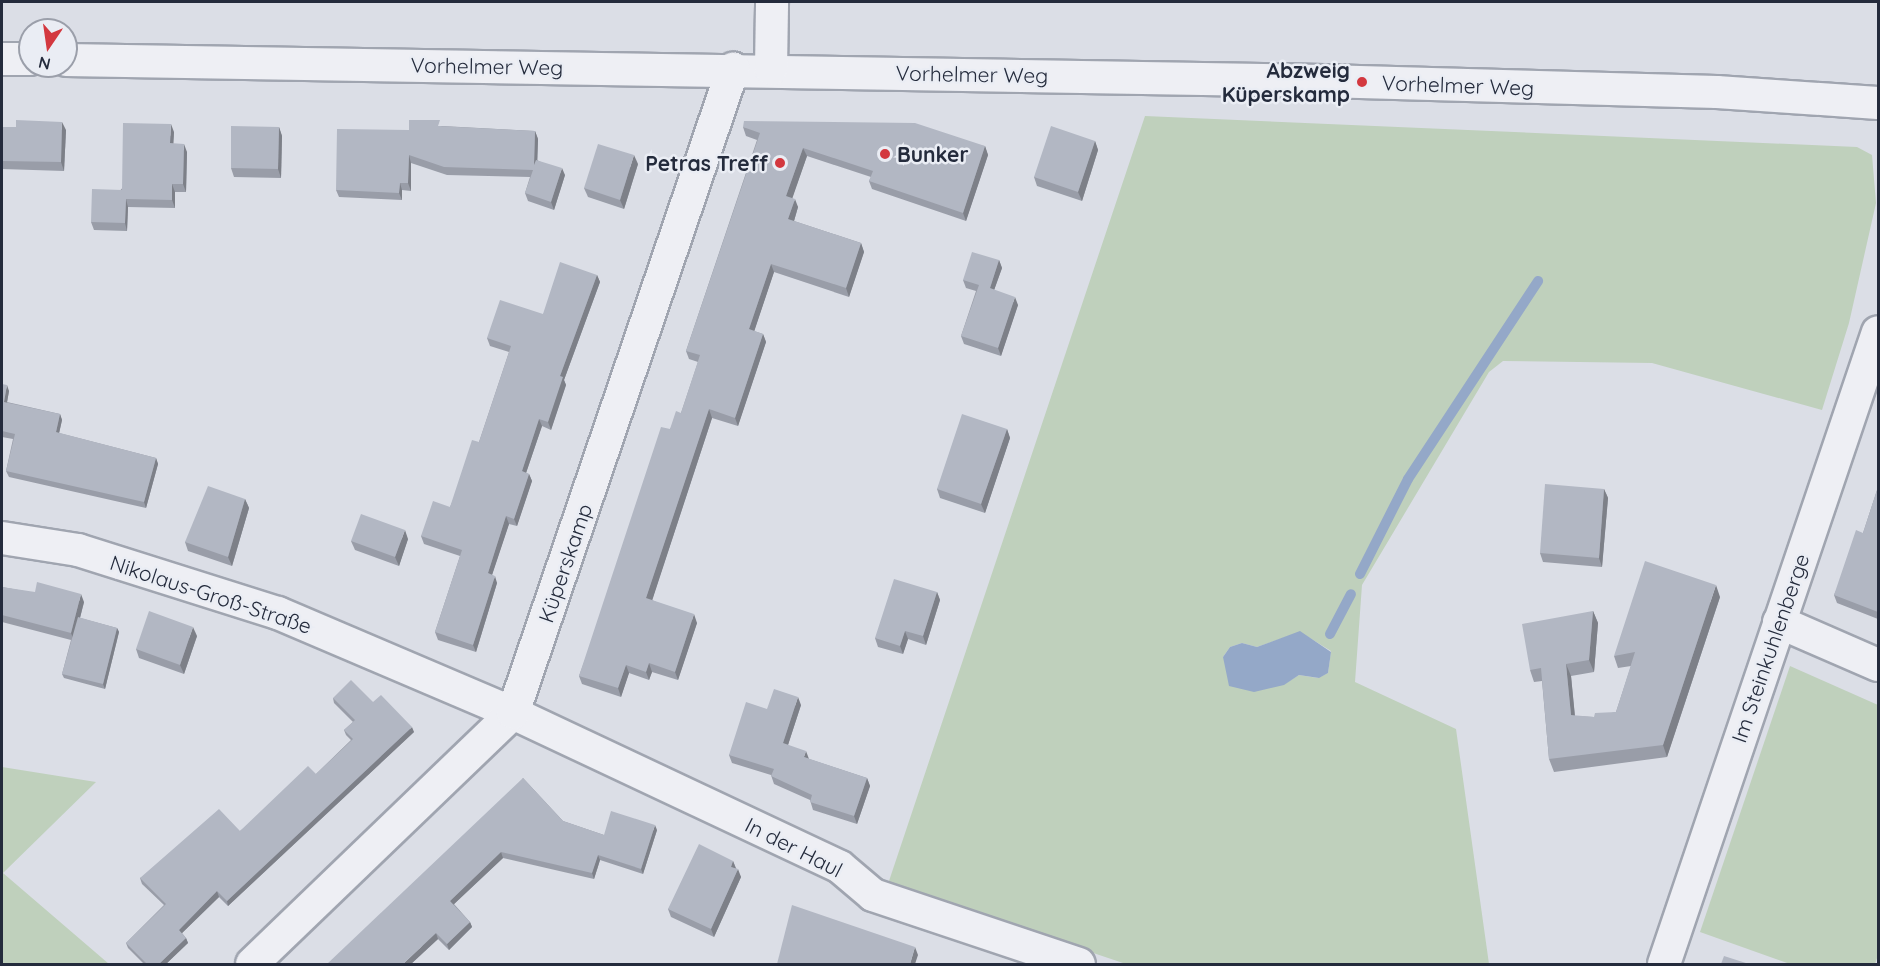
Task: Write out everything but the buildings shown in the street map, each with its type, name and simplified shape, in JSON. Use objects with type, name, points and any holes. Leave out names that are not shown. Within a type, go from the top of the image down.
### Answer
[{"type":"street","points":[[771,69],[772,2]]},
{"type":"street","points":[[2,59],[18,59]]},
{"type":"street","name":"Vorhelmer Weg","points":[[78,60],[771,69],[1705,92],[1878,103]]},
{"type":"street","name":"Küperskamp","points":[[252,964],[513,713],[734,69]]},
{"type":"street","name":"Im Steinkuhlenberge","points":[[1664,964],[1878,332]]},
{"type":"street","name":"Nikolaus-Groß-Straße","points":[[2,538],[78,550],[278,613],[513,713]]},
{"type":"street","points":[[1779,622],[1878,665]]},
{"type":"street","name":"In der Haul","points":[[513,713],[840,867],[873,895],[1079,964]]},
{"type":"green space","points":[[1145,116],[1857,147],[1872,155],[1876,203],[1849,323],[1822,410],[1652,363],[1503,361],[1489,372],[1362,585],[1355,682],[1456,729],[1489,964],[1126,964],[888,884]],"holes":[[[1300,632],[1331,651],[1328,673],[1318,678],[1299,675],[1283,685],[1223,657],[1230,647],[1242,643],[1257,647]]]},
{"type":"green space","points":[[1790,666],[1878,705],[1878,955],[1875,964],[1790,964],[1700,932]]},
{"type":"green space","points":[[2,767],[96,782],[3,873],[109,964],[2,964]]},
{"type":"water","points":[[1300,631],[1331,652],[1328,673],[1319,678],[1299,675],[1284,685],[1254,692],[1229,686],[1223,657],[1230,647],[1242,643],[1257,647]]},
{"type":"waterway","points":[[1360,574],[1408,479],[1538,281]]},
{"type":"waterway","points":[[1330,634],[1351,594]]},
{"type":"place","name":"Abzweig Küperskamp","points":[[1362,82]]},
{"type":"place","name":"Bunker","points":[[885,154]]},
{"type":"place","name":"Petras Treff","points":[[780,163]]}]
